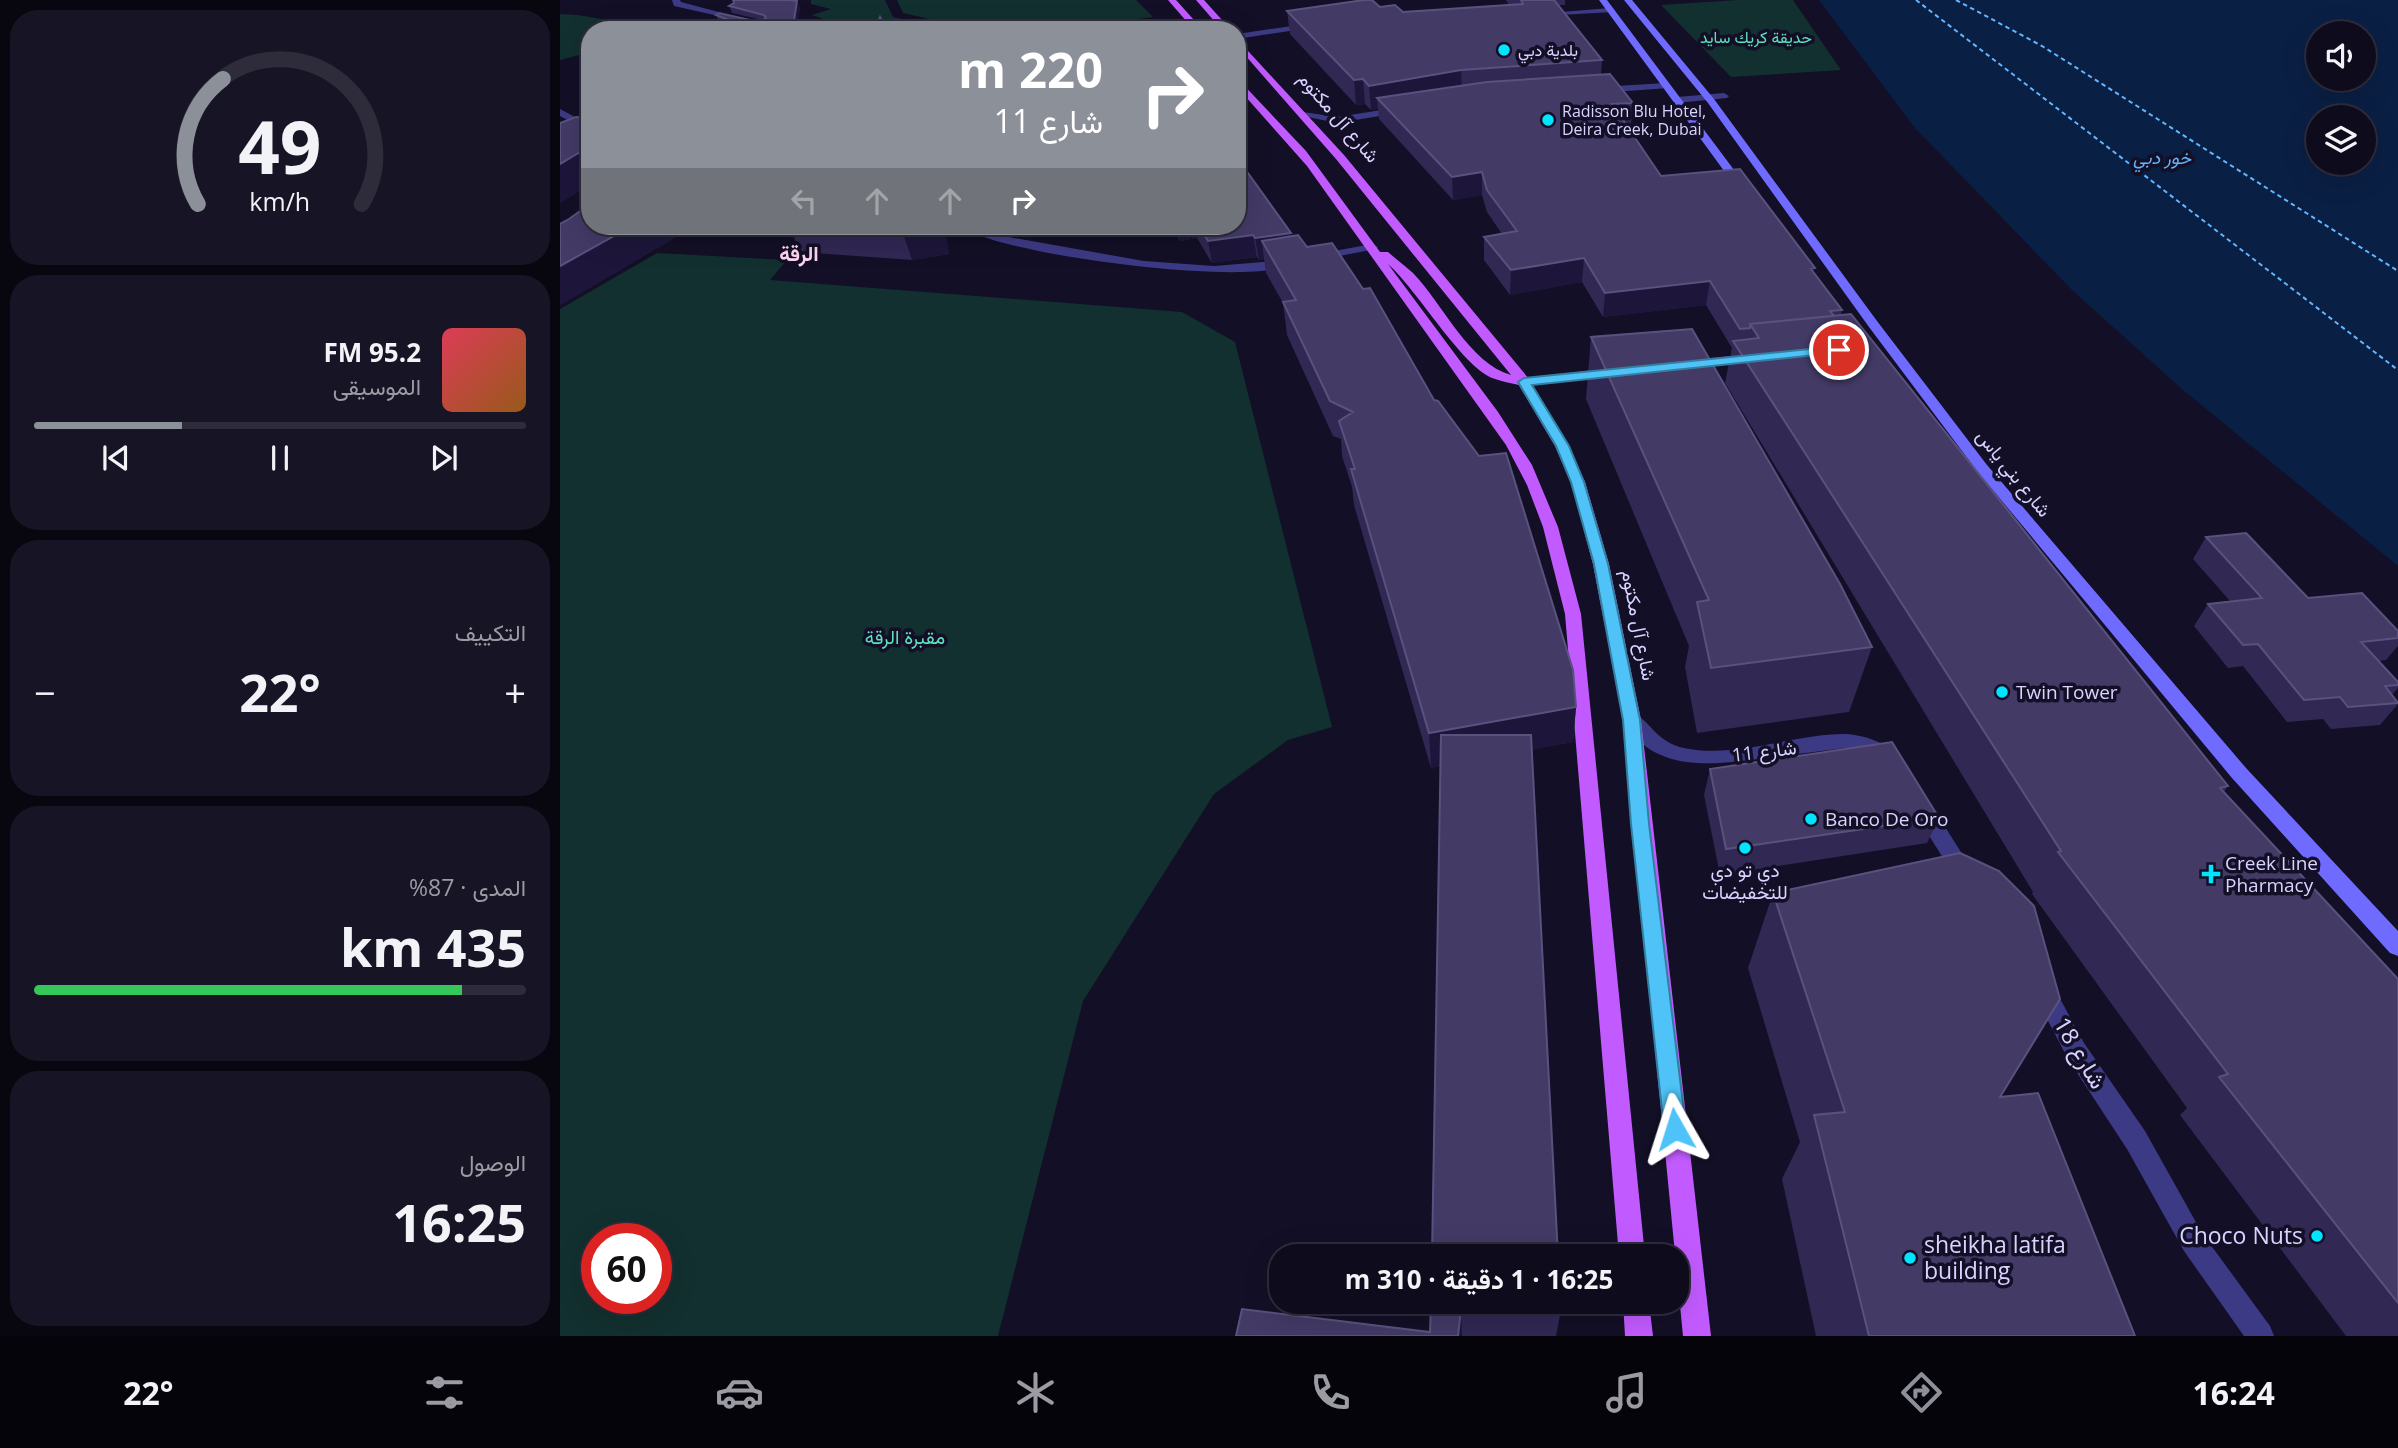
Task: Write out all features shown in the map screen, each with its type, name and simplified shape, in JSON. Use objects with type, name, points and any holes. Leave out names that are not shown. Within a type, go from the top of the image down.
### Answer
[{"type":"main road","points":[[1172,0],[1191,21]]},
{"type":"main road","points":[[1200,0],[1219,21]]},
{"type":"main road","points":[[1603,0],[1618,19],[1637,30],[1686,87]]},
{"type":"main road","name":"شارع بني ياس","points":[[1628,0],[1686,87],[1784,201],[1973,457],[2038,537],[2239,773],[2398,946]]},
{"type":"main road","name":"شارع آل مكتوم","points":[[1246,49],[1303,115],[1372,247],[1513,445],[1533,482],[1563,566],[1573,614],[1631,1244]]},
{"type":"main road","name":"شارع بني ياس","points":[[1686,87],[1677,100],[1751,199]]},
{"type":"main road","name":"شارع آل مكتوم","points":[[1246,89],[1325,160],[1524,382],[1562,446],[1591,521],[1632,720],[1697,1336]]},
{"type":"main road","points":[[1372,247],[1409,276],[1478,362],[1496,375],[1524,382]]},
{"type":"main road","points":[[1637,1314],[1639,1336]]},
{"type":"street","points":[[676,0],[677,4],[749,21]]},
{"type":"street","points":[[1528,15],[1610,10]]},
{"type":"street","points":[[1246,37],[1318,24]]},
{"type":"street","points":[[1677,100],[1686,87]]},
{"type":"street","points":[[1584,91],[1686,87],[1724,96]]},
{"type":"street","points":[[1303,115],[1337,120],[1407,109]]},
{"type":"street","points":[[560,112],[581,125]]},
{"type":"street","points":[[987,235],[1186,271],[1252,269],[1372,247]]},
{"type":"street","points":[[1675,365],[1765,357]]},
{"type":"street","points":[[1524,382],[1621,371]]},
{"type":"street","name":"شارع 11","points":[[1632,720],[1640,734],[1654,745],[1690,758],[1846,741],[1877,750],[1900,770]]},
{"type":"street","points":[[1914,794],[1975,894]]},
{"type":"street","name":"شارع 18","points":[[2032,973],[2076,1051],[2136,1140],[2193,1242],[2260,1336]]},
{"type":"green space","points":[[811,0],[885,0],[893,17],[910,21],[829,21],[812,15],[831,9],[811,4]]},
{"type":"green space","points":[[897,0],[1136,0],[1153,17],[1122,21],[938,21],[903,13]]},
{"type":"green space","name":"حديقة كريك سايد","points":[[1793,0],[1841,70],[1731,77],[1661,5]]},
{"type":"green space","points":[[560,14],[613,21],[581,21],[581,54],[560,60]]},
{"type":"green space","name":"مقبرة الرقة","points":[[657,253],[787,260],[770,280],[1182,312],[1235,342],[1332,727],[1288,740],[1214,794],[1083,1001],[998,1336],[560,1336],[560,309]]},
{"type":"water","name":"خور دبي","points":[[1819,0],[2398,0],[2398,566],[2183,390],[2072,290],[1915,128]]},
{"type":"building","points":[[733,0],[797,1],[794,21],[761,21],[766,18],[764,15],[729,6],[734,3]]},
{"type":"building","points":[[1372,0],[1380,7],[1395,5],[1403,12],[1523,4],[1521,0],[1554,0],[1602,60],[1461,70],[1369,86],[1363,79],[1354,80],[1287,11]]},
{"type":"building","points":[[719,13],[755,21],[731,21],[716,15]]},
{"type":"building","points":[[1610,74],[1633,103],[1612,104],[1661,176],[1740,169],[1815,268],[1811,269],[1842,310],[1830,311],[1834,316],[1750,324],[1750,328],[1740,329],[1710,281],[1605,293],[1584,258],[1511,270],[1484,237],[1517,231],[1487,190],[1482,172],[1452,177],[1377,98],[1487,82]]},
{"type":"building","points":[[581,117],[581,151],[560,164],[560,123]]},
{"type":"building","points":[[1246,173],[1291,233],[1208,241],[1204,235],[1246,235]]},
{"type":"building","points":[[581,210],[581,235],[616,235],[560,266],[560,224]]},
{"type":"building","points":[[1298,235],[1307,247],[1332,243],[1363,289],[1370,288],[1434,400],[1438,401],[1479,456],[1506,453],[1573,670],[1576,707],[1429,733],[1339,421],[1353,412],[1330,401],[1283,302],[1296,300],[1262,241]]},
{"type":"building","points":[[1851,314],[2228,786],[2220,788],[2398,979],[2398,1303],[2219,1077],[2228,1074],[2058,852],[2061,851],[1733,341],[1759,338],[1750,324]]},
{"type":"building","points":[[1692,329],[1840,584],[1872,647],[1711,668],[1697,602],[1709,600],[1591,337]]},
{"type":"building","points":[[2246,533],[2308,598],[2362,593],[2398,631],[2398,638],[2361,642],[2398,682],[2398,685],[2385,686],[2398,703],[2348,707],[2340,697],[2304,700],[2258,644],[2243,645],[2208,604],[2262,598],[2206,537]]},
{"type":"building","points":[[1441,735],[1531,735],[1557,1244],[1432,1244]]},
{"type":"building","name":"Banco De Oro","points":[[1892,742],[1939,818],[1726,849],[1710,769]]},
{"type":"building","points":[[1960,853],[1999,871],[2034,906],[2060,999],[2000,1097],[2038,1093],[2135,1336],[1869,1336],[1814,1115],[1845,1112],[1773,893]]},
{"type":"building","points":[[1242,1309],[1430,1332],[1431,1314],[1461,1314],[1458,1336],[1236,1336]]},
{"type":"ferry route","points":[[1916,0],[2398,370]]},
{"type":"ferry route","points":[[1956,0],[2042,46],[2398,271]]},
{"type":"place","name":"بلدية دبي","points":[[1504,50]]},
{"type":"place","name":"Radisson Blu Hotel, Deira Creek, Dubai","points":[[1548,120]]},
{"type":"place","name":"Twin Tower","points":[[2002,692]]},
{"type":"place","name":"Banco De Oro","points":[[1811,819]]},
{"type":"place","name":"دي تو دي للتخفيضات","points":[[1745,848]]},
{"type":"place","name":"Creek Line Pharmacy","points":[[2211,874]]},
{"type":"place","name":"Choco Nuts","points":[[2317,1236]]},
{"type":"place","name":"sheikha latifa building","points":[[1910,1258]]},
{"type":"district","name":"الرقة","points":[[799,254]]},
{"type":"route","points":[[1675,1129],[1656,938],[1640,824],[1632,720],[1601,564],[1578,482],[1562,446],[1524,382],[1839,350]]}]
